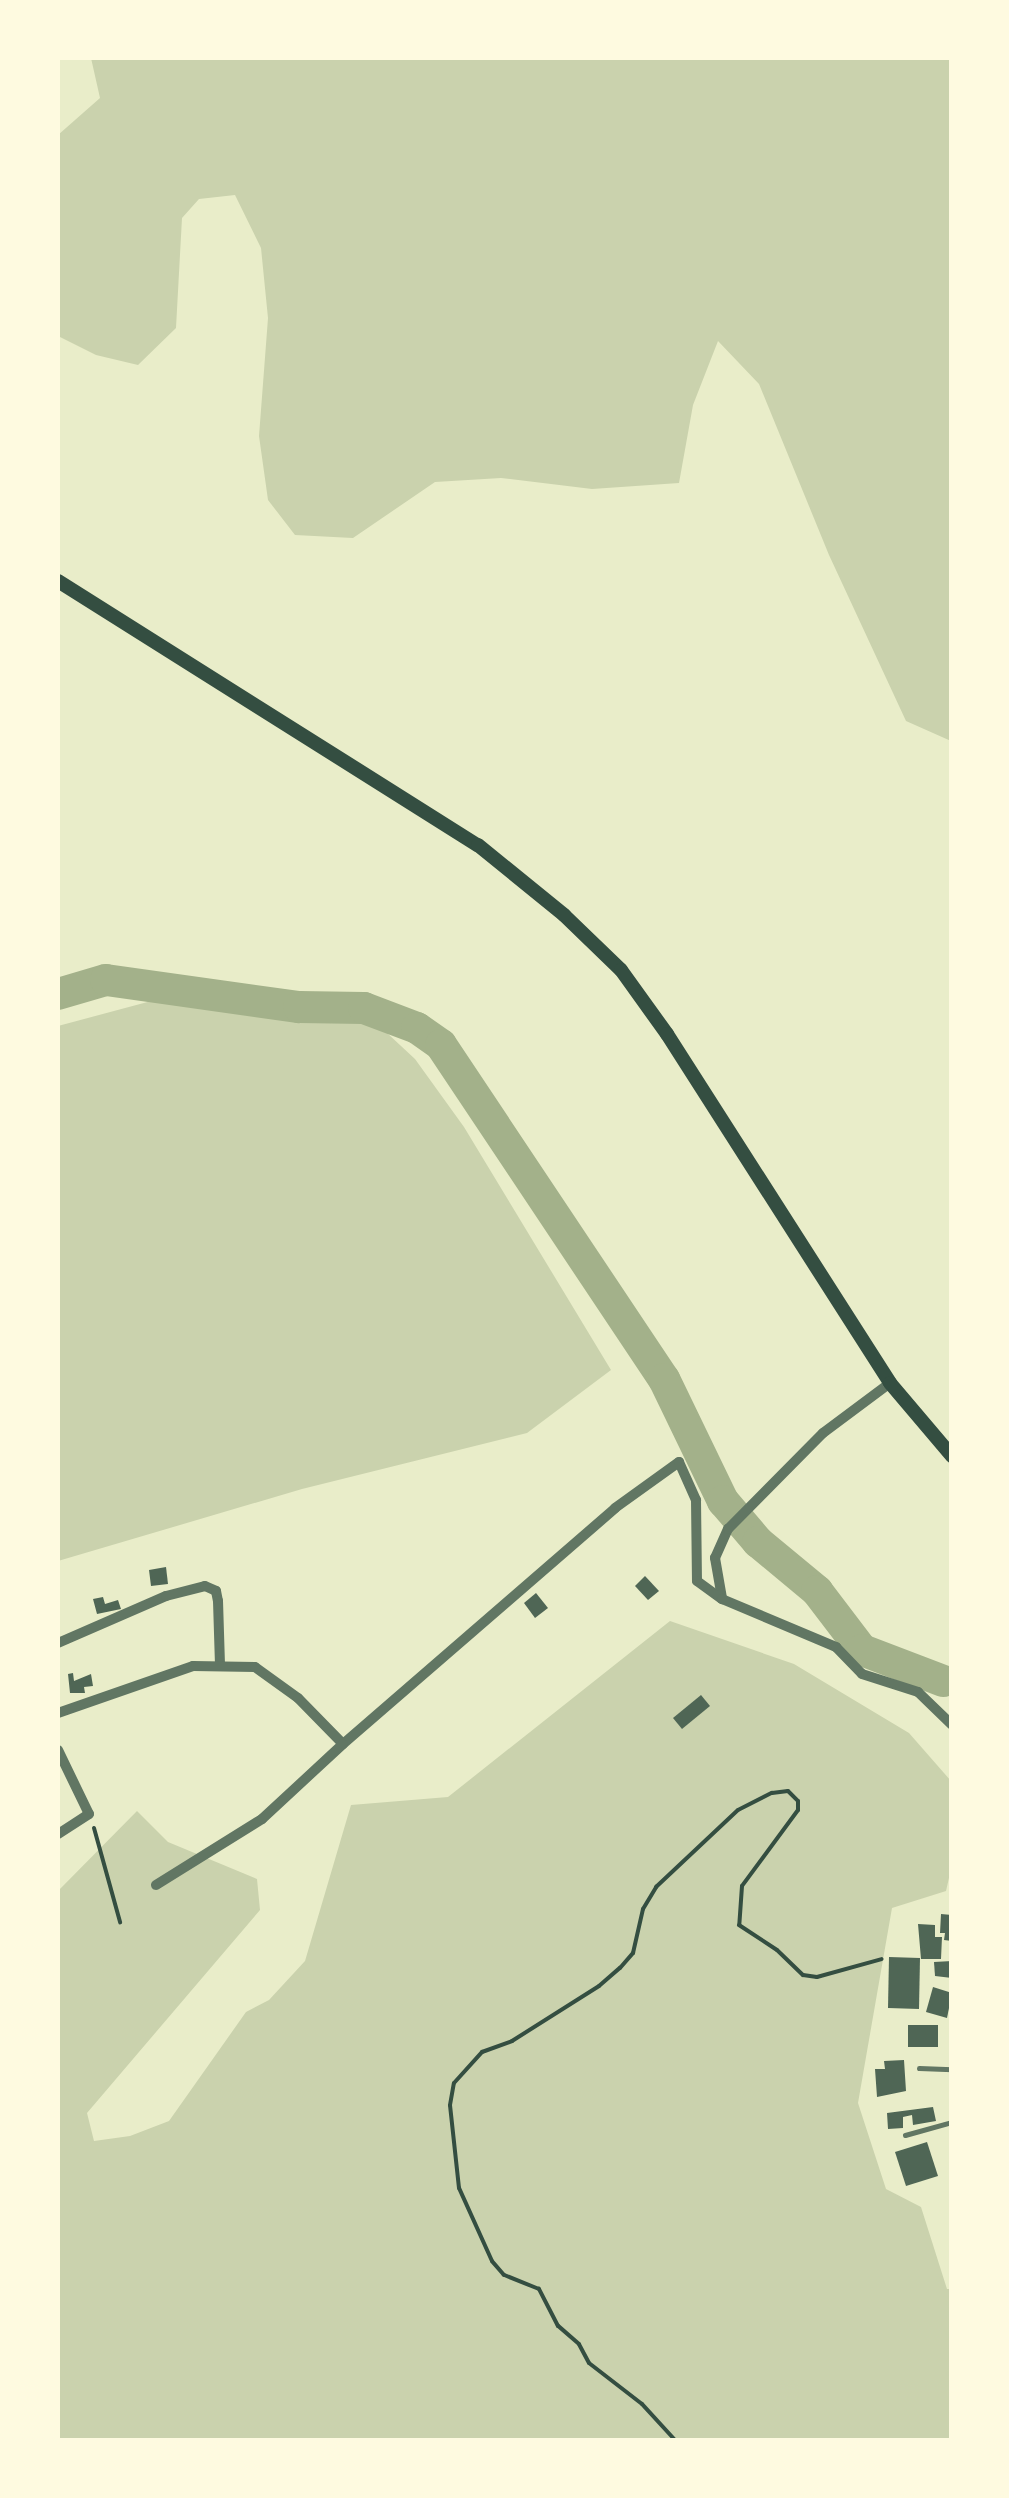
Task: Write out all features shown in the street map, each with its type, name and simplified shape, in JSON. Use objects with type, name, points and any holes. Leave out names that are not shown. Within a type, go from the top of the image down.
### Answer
[{"type":"main road","points":[[58,582],[478,844],[564,915],[620,970],[667,1034],[890,1384],[952,1456]]},
{"type":"street","points":[[722,1599],[714,1558],[728,1529],[823,1434],[890,1384]]},
{"type":"street","points":[[156,1886],[262,1819],[615,1508],[679,1462],[696,1500],[697,1581],[722,1599],[836,1647],[862,1674],[918,1692],[952,1725]]},
{"type":"street","points":[[58,1643],[166,1596],[205,1586],[216,1591],[218,1601],[220,1666]]},
{"type":"street","points":[[58,1712],[132,1683],[192,1666],[255,1667],[298,1698],[343,1744]]},
{"type":"street","points":[[58,1750],[89,1814],[58,1834]]},
{"type":"lane","points":[[919,2068],[952,2068]]},
{"type":"lane","points":[[905,2136],[952,2122]]},
{"type":"path","points":[[675,2440],[642,2404],[589,2363],[579,2344],[558,2326],[539,2288],[504,2275],[492,2261],[459,2188],[450,2105],[454,2083],[482,2052],[512,2041],[600,1986],[620,1968],[634,1953],[643,1909],[674,1867],[738,1810],[772,1794],[788,1791],[798,1800],[798,1810],[742,1886],[739,1925],[777,1950],[802,1975],[817,1977],[882,1959]]},
{"type":"path","points":[[89,1814],[120,1922]]},
{"type":"green space","points":[[91,58],[951,58],[951,741],[906,721],[829,555],[759,384],[718,341],[693,405],[679,483],[592,489],[501,478],[435,482],[353,538],[295,535],[268,500],[259,436],[268,318],[261,248],[235,195],[199,199],[182,218],[176,328],[138,365],[96,355],[58,336],[58,135],[100,98]]},
{"type":"green space","points":[[196,989],[372,1019],[415,1059],[464,1127],[611,1370],[527,1433],[302,1489],[58,1561],[58,1026]]},
{"type":"green space","points":[[670,1621],[794,1664],[909,1733],[951,1781],[951,1869],[946,1891],[892,1908],[858,2103],[886,2189],[921,2207],[947,2289],[951,2289],[951,2440],[58,2440],[58,1891],[137,1811],[168,1842],[257,1879],[260,1910],[87,2113],[94,2141],[130,2136],[169,2121],[246,2012],[269,2000],[305,1961],[351,1805],[448,1797]]},
{"type":"building","points":[[166,1567],[168,1584],[151,1586],[149,1570]]},
{"type":"building","points":[[645,1576],[659,1591],[648,1600],[635,1586]]},
{"type":"building","points":[[536,1593],[548,1608],[535,1618],[524,1603]]},
{"type":"building","points":[[103,1597],[105,1604],[118,1600],[121,1609],[97,1614],[93,1599]]},
{"type":"building","points":[[73,1673],[74,1681],[91,1674],[93,1686],[84,1687],[85,1693],[70,1693],[68,1674]]},
{"type":"building","points":[[701,1695],[710,1706],[682,1729],[673,1718]]},
{"type":"building","points":[[941,1914],[952,1915],[952,1941],[944,1940],[945,1933],[940,1933]]},
{"type":"building","points":[[918,1924],[935,1925],[935,1937],[942,1937],[941,1959],[921,1959]]},
{"type":"building","points":[[889,1957],[920,1958],[919,2009],[888,2008]]},
{"type":"building","points":[[952,1961],[952,1978],[935,1976],[934,1962]]},
{"type":"building","points":[[933,1987],[952,1993],[947,2018],[926,2012]]},
{"type":"building","points":[[908,2025],[938,2025],[938,2047],[908,2047]]},
{"type":"building","points":[[904,2060],[906,2091],[877,2097],[875,2069],[885,2069],[884,2061]]},
{"type":"building","points":[[933,2107],[936,2121],[913,2125],[912,2115],[903,2117],[903,2128],[888,2129],[887,2113]]},
{"type":"building","points":[[927,2142],[938,2176],[906,2186],[895,2152]]},
{"type":"waterway","points":[[58,994],[106,980],[299,1007],[364,1008],[417,1028],[441,1045],[664,1379],[723,1501],[758,1542],[817,1591],[862,1650],[943,1681]]}]
